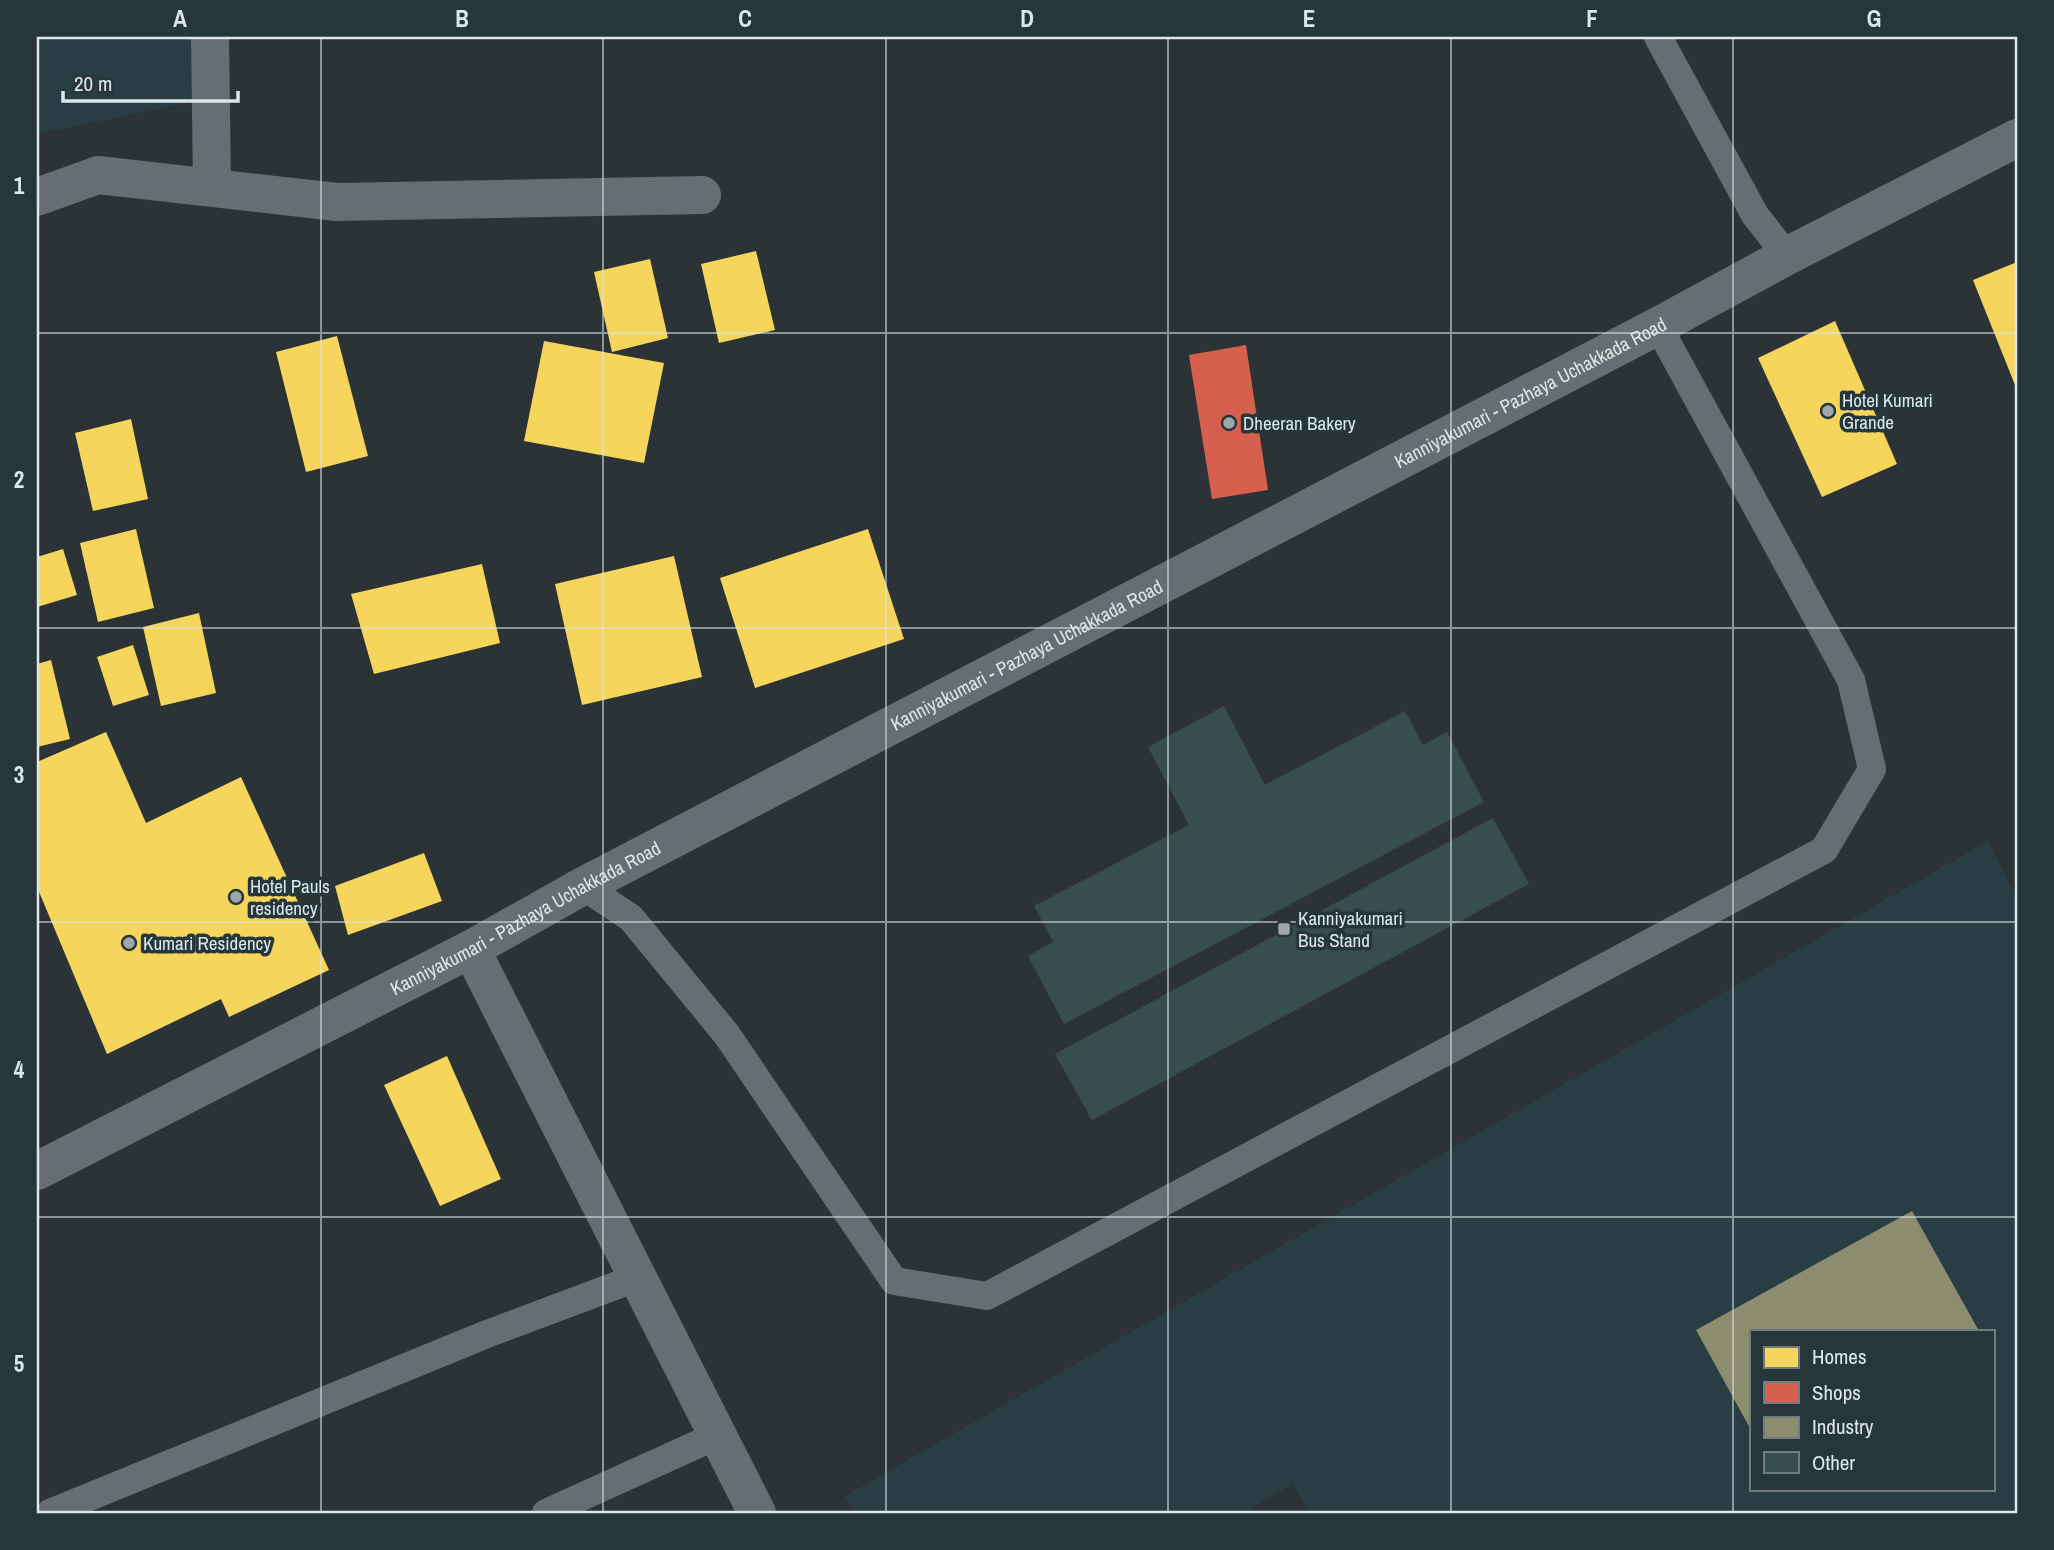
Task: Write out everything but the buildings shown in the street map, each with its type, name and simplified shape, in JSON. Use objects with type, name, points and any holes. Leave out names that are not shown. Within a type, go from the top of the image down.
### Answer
[{"type":"main road","name":"Kanniyakumari - Pazhaya Uchakkada Road","points":[[37,1171],[471,949],[583,886],[2017,138]]},
{"type":"street","points":[[210,37],[212,187]]},
{"type":"street","points":[[37,197],[98,175],[337,202],[702,195]]},
{"type":"street","points":[[471,949],[757,1513]]},
{"type":"lane","points":[[1658,37],[1755,215],[1787,256]]},
{"type":"lane","points":[[583,886],[631,918],[727,1035],[894,1281],[987,1296],[1824,850],[1872,769],[1851,680],[1658,326]]},
{"type":"lane","points":[[50,1513],[487,1334],[639,1277]]},
{"type":"lane","points":[[546,1513],[718,1435]]},
{"type":"shaded area","points":[[37,37],[205,37],[217,97],[37,134]]},
{"type":"shaded area","points":[[1988,841],[2017,898],[2017,1513],[1310,1513],[1293,1484],[1243,1513],[855,1513],[845,1496]]},
{"type":"place","name":"Hotel Kumari Grande","points":[[1828,411]]},
{"type":"place","name":"Dheeran Bakery","points":[[1229,423]]},
{"type":"place","name":"Hotel Pauls residency","points":[[236,897]]},
{"type":"place","name":"Kanniyakumari Bus Stand","points":[[1284,929]]},
{"type":"place","name":"Kumari Residency","points":[[129,943]]}]
